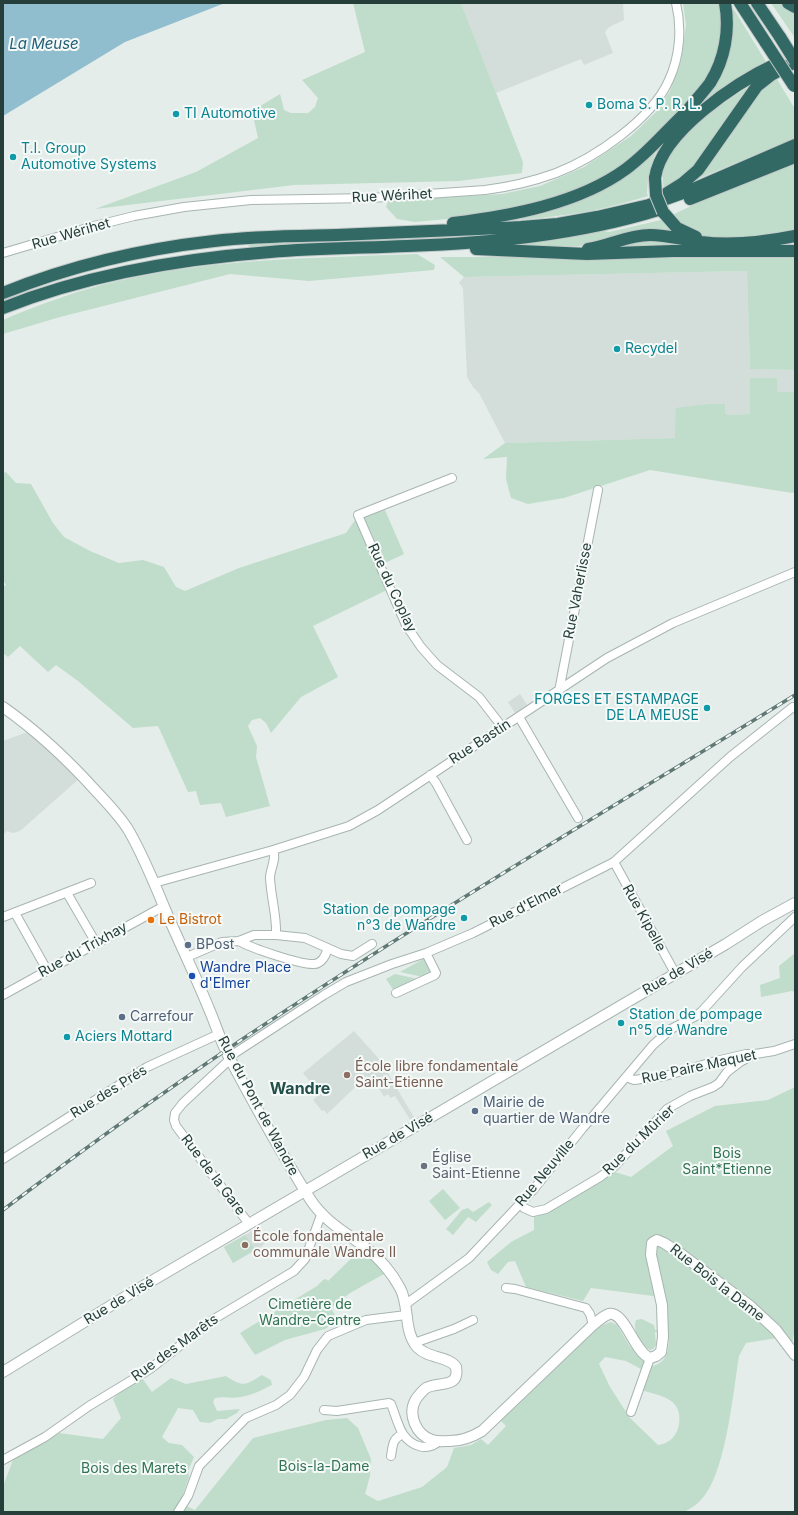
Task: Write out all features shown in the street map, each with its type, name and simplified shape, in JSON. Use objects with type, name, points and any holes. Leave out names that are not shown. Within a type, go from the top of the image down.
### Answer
[{"type":"highway","points":[[724,3],[727,26],[726,40],[719,64],[710,82],[685,113],[657,158],[655,190],[657,200],[663,212],[681,231],[705,240],[727,243]]},
{"type":"highway","points":[[740,3],[794,87]]},
{"type":"highway","points":[[629,210],[670,191],[688,179],[704,163],[754,90],[771,75],[795,62],[758,3]]},
{"type":"highway","points":[[788,3],[795,7]]},
{"type":"highway","points":[[656,175],[661,159],[670,145],[702,112],[754,75],[795,55]]},
{"type":"highway","points":[[413,232],[538,208],[580,194],[625,170],[646,152],[685,113]]},
{"type":"highway","points":[[3,293],[52,275],[104,261],[191,244],[262,238],[541,225],[597,217],[629,210],[684,193],[795,145]]},
{"type":"highway","points":[[3,308],[91,280],[168,263],[272,252],[428,245],[496,240],[574,230],[621,221],[671,206],[795,157]]},
{"type":"highway","points":[[565,252],[592,248],[648,235],[703,243],[745,243],[795,236]]},
{"type":"highway","points":[[774,239],[795,241]]},
{"type":"highway","points":[[428,245],[587,254],[673,251],[795,251]]},
{"type":"street","name":"Rue Wérihet","points":[[3,253],[94,226],[134,216],[184,207],[250,200],[371,198],[486,190],[535,180],[557,172],[599,150],[627,130],[640,119],[661,95],[669,81],[678,52],[679,23],[676,3]]},
{"type":"street","name":"Rue du Coplay","points":[[452,478],[358,515],[406,625],[421,647],[437,665],[479,697],[502,728]]},
{"type":"street","name":"Rue Vaherlisse","points":[[559,691],[598,490]]},
{"type":"street","name":"Rue Bastin","points":[[154,883],[273,850],[349,826],[378,810],[608,658],[673,623],[767,582],[795,572]]},
{"type":"street","name":"Rue du Pont de Wandre","points":[[3,707],[23,721],[58,751],[112,808],[128,830],[154,883],[230,1058],[268,1130],[321,1215],[377,1258],[401,1289],[406,1304]]},
{"type":"street","name":"Rue d'Elmer","points":[[176,1126],[174,1120],[175,1113],[183,1103],[235,1053],[278,1024],[346,982],[392,964],[426,953],[473,933],[614,862],[730,757],[793,707]]},
{"type":"street","points":[[519,717],[578,818]]},
{"type":"street","points":[[430,775],[436,783],[467,840]]},
{"type":"street","points":[[273,850],[274,862],[270,878],[277,922],[276,935]]},
{"type":"street","name":"Rue Kipelle","points":[[614,862],[675,973]]},
{"type":"street","points":[[3,917],[91,883]]},
{"type":"street","points":[[67,892],[96,943]]},
{"type":"street","name":"Rue de Visé","points":[[3,1372],[132,1292],[795,903]]},
{"type":"street","name":"Rue du Trixhay","points":[[3,995],[164,906]]},
{"type":"street","points":[[15,913],[47,970]]},
{"type":"street","name":"Rue Neuville","points":[[406,1304],[469,1258],[521,1204],[653,1045],[671,1029],[696,1016],[742,967],[795,917]]},
{"type":"street","points":[[187,957],[222,942],[239,940],[254,935],[276,935],[305,938],[342,954],[353,956],[372,944]]},
{"type":"street","points":[[239,940],[247,945],[299,962],[314,964],[318,963],[324,958],[327,953],[327,948]]},
{"type":"street","points":[[396,993],[435,975],[436,973],[426,953]]},
{"type":"street","name":"Rue des Prés","points":[[3,1159],[147,1067],[219,1034]]},
{"type":"street","name":"Rue Paire Maquet","points":[[626,1077],[634,1080],[650,1079],[665,1076],[716,1060],[746,1054],[774,1051],[795,1044]]},
{"type":"street","name":"Rue du Mûrier","points":[[521,1204],[524,1208],[533,1212],[546,1209],[600,1177],[615,1166],[667,1109],[690,1096],[713,1087],[719,1083],[722,1076],[736,1065],[755,1054]]},
{"type":"street","name":"Rue de la Gare","points":[[176,1126],[249,1224]]},
{"type":"street","name":"Rue des Marêts","points":[[3,1460],[45,1437],[89,1406],[150,1369],[214,1319],[294,1272],[304,1259],[321,1215]]},
{"type":"street","name":"Rue Bois la Dame","points":[[631,1412],[650,1358],[661,1352],[663,1337],[662,1305],[651,1255],[652,1242],[657,1240],[681,1254],[748,1305],[776,1330],[795,1356]]},
{"type":"street","points":[[506,1288],[515,1289],[586,1308],[594,1325]]},
{"type":"street","points":[[406,1304],[409,1332],[414,1343],[426,1354],[451,1362],[456,1367],[457,1374],[455,1380],[451,1383],[426,1388],[415,1402],[413,1412],[417,1429],[425,1436],[439,1441],[456,1441],[471,1437],[482,1431],[594,1325],[608,1315],[615,1315],[621,1319],[642,1353],[650,1358]]},
{"type":"street","points":[[178,1512],[188,1496],[199,1466],[246,1418],[276,1404],[292,1393],[304,1377],[317,1350],[328,1336],[366,1320],[406,1315]]},
{"type":"street","points":[[414,1343],[454,1329],[473,1320]]},
{"type":"street","points":[[324,1410],[337,1411],[389,1403],[391,1404],[403,1434],[413,1443],[420,1447],[428,1448],[435,1445],[439,1441]]},
{"type":"street","points":[[391,1456],[395,1440],[403,1434]]},
{"type":"shaded area","points":[[461,3],[623,3],[624,20],[609,27],[605,32],[613,53],[584,65],[581,59],[496,93]]},
{"type":"shaded area","points":[[747,271],[750,369],[795,370],[795,392],[777,392],[777,378],[750,414],[726,415],[725,404],[676,438],[505,443],[479,393],[467,377],[463,288],[459,283],[464,277]]},
{"type":"shaded area","points":[[520,694],[527,705],[515,713],[508,702]]},
{"type":"shaded area","points":[[30,731],[80,778],[20,831],[13,833],[7,831],[3,835],[3,741]]},
{"type":"shaded area","name":"École libre fondamentale Saint-Etienne","points":[[354,1031],[380,1060],[415,1119],[411,1121],[395,1096],[390,1098],[388,1094],[384,1097],[378,1087],[367,1076],[327,1114],[324,1110],[322,1111],[313,1100],[320,1094],[303,1073]]},
{"type":"shaded area","name":"École fondamentale communale Wandre II","points":[[259,1227],[267,1241],[261,1247],[233,1263],[224,1247]]},
{"type":"green space","points":[[353,3],[461,3],[523,162],[522,173],[459,181],[294,185],[95,209],[196,172],[258,138],[252,111],[280,94],[284,110],[291,113],[308,113],[315,107],[318,98],[302,80],[365,52]]},
{"type":"green space","points":[[683,3],[720,3],[722,14],[720,47],[708,77],[693,97],[637,155],[608,174],[580,188],[551,199],[524,205],[447,219],[415,222],[397,219],[386,207],[388,201],[502,194],[540,186],[584,167],[631,136],[656,112],[670,91],[681,61],[686,25]]},
{"type":"green space","points":[[730,3],[768,65],[699,107],[701,100],[714,84]]},
{"type":"green space","points":[[771,3],[781,3],[795,12],[795,38]]},
{"type":"green space","points":[[775,76],[795,109],[795,138],[690,182],[746,107]]},
{"type":"green space","points":[[746,88],[747,94],[705,157],[664,191],[663,173],[667,160],[675,148],[697,124]]},
{"type":"green space","points":[[658,148],[650,170],[647,187],[648,196],[595,210],[540,218],[485,222],[550,208]]},
{"type":"green space","points":[[795,163],[795,231],[732,239],[707,237],[690,230],[672,215],[708,198]]},
{"type":"green space","points":[[661,220],[671,231],[579,246],[545,247],[509,245],[604,231],[609,232]]},
{"type":"green space","points":[[517,233],[458,239],[250,247],[245,243]]},
{"type":"green space","points":[[650,239],[714,246],[607,248]]},
{"type":"green space","points":[[417,254],[435,265],[434,270],[309,281],[230,274],[60,317],[3,334],[3,320],[31,308],[89,289],[155,273],[229,263],[267,260]]},
{"type":"green space","points":[[440,257],[795,257],[795,370],[750,369],[747,271],[464,277]]},
{"type":"green space","points":[[750,378],[777,378],[777,392],[795,392],[795,492],[792,493],[650,470],[564,498],[528,504],[511,498],[506,479],[507,457],[483,459],[505,443],[675,438],[676,408],[725,404],[726,415],[750,414]]},
{"type":"green space","points":[[6,472],[16,483],[31,484],[53,523],[64,537],[90,551],[119,563],[143,560],[164,567],[176,587],[185,591],[239,568],[346,533],[355,520],[387,590],[313,626],[338,677],[301,697],[271,733],[266,723],[260,718],[252,720],[248,726],[257,746],[256,757],[270,806],[226,817],[221,803],[200,805],[196,791],[188,792],[158,726],[133,728],[78,681],[56,665],[48,672],[20,646],[8,657],[3,653],[3,587],[6,585],[3,580],[3,473]]},
{"type":"green space","points":[[385,510],[404,554],[385,563],[364,517]]},
{"type":"green space","points":[[795,953],[795,992],[792,991],[761,997],[760,985],[780,978],[779,966]]},
{"type":"green space","points":[[425,958],[432,972],[423,977],[400,972]]},
{"type":"green space","points":[[395,974],[418,979],[394,991],[386,979]]},
{"type":"green space","points":[[795,1087],[795,1326],[792,1345],[777,1338],[746,1343],[739,1356],[727,1434],[716,1474],[708,1490],[694,1506],[684,1512],[181,1512],[186,1506],[195,1510],[253,1438],[326,1420],[347,1418],[358,1428],[371,1459],[370,1476],[365,1494],[378,1501],[422,1487],[447,1467],[454,1448],[471,1445],[481,1439],[488,1445],[506,1426],[501,1421],[600,1326],[611,1322],[617,1325],[629,1345],[644,1362],[641,1369],[626,1361],[605,1357],[599,1364],[610,1387],[630,1418],[658,1445],[671,1439],[679,1426],[679,1416],[676,1406],[665,1398],[642,1390],[651,1366],[657,1365],[665,1358],[669,1343],[669,1331],[655,1332],[656,1345],[650,1350],[638,1337],[635,1328],[636,1320],[642,1319],[654,1325],[655,1330],[668,1330],[665,1296],[653,1296],[591,1288],[583,1301],[526,1287],[515,1261],[508,1262],[498,1274],[491,1270],[487,1262],[511,1242],[534,1230],[534,1216],[548,1212],[615,1172],[631,1177],[673,1146],[666,1131],[715,1106],[768,1100]]},
{"type":"green space","points":[[443,1189],[460,1208],[445,1220],[429,1201]]},
{"type":"green space","points":[[489,1202],[492,1205],[476,1222],[468,1217],[453,1235],[446,1229],[462,1210],[468,1208],[473,1212]]},
{"type":"green space","name":"École fondamentale communale Wandre II","points":[[245,1235],[255,1250],[233,1263],[224,1247]]},
{"type":"green space","name":"Cimetière de Wandre-Centre","points":[[361,1249],[367,1253],[384,1274],[350,1293],[331,1308],[338,1321],[325,1329],[285,1340],[255,1355],[240,1333],[317,1286],[323,1280],[326,1279],[328,1281]]},
{"type":"green space","name":"Bois des Marets","points":[[262,1375],[271,1380],[272,1385],[238,1398],[215,1398],[213,1402],[217,1411],[240,1409],[237,1413],[226,1419],[218,1419],[210,1423],[200,1422],[193,1410],[178,1408],[162,1437],[169,1443],[182,1445],[194,1457],[188,1471],[189,1477],[180,1503],[172,1512],[3,1512],[3,1486],[13,1460],[59,1433],[103,1439],[121,1418],[113,1399],[124,1388],[142,1378],[152,1392],[171,1378],[186,1384],[226,1376],[241,1384],[244,1384]]},
{"type":"water","name":"La Meuse","points":[[3,3],[225,3],[125,42],[3,116]]},
{"type":"railway","points":[[3,1210],[141,1109],[211,1060],[345,972],[795,695]]},
{"type":"place","name":"Boma S. P. R. L.","points":[[589,105]]},
{"type":"place","name":"TI Automotive","points":[[176,114]]},
{"type":"place","name":"T.I. Group Automotive Systems","points":[[13,157]]},
{"type":"place","name":"Recydel","points":[[617,349]]},
{"type":"place","name":"FORGES ET ESTAMPAGE DE LA MEUSE","points":[[707,708]]},
{"type":"place","name":"Station de pompage n°3 de Wandre","points":[[464,918]]},
{"type":"place","name":"Le Bistrot","points":[[151,920]]},
{"type":"place","name":"BPost","points":[[188,945]]},
{"type":"place","name":"Wandre Place d'Elmer","points":[[192,976]]},
{"type":"place","name":"Carrefour","points":[[122,1017]]},
{"type":"place","name":"Station de pompage n°5 de Wandre","points":[[621,1023]]},
{"type":"place","name":"Aciers Mottard","points":[[67,1037]]},
{"type":"place","name":"École libre fondamentale Saint-Etienne","points":[[347,1075]]},
{"type":"place","name":"Mairie de quartier de Wandre","points":[[475,1111]]},
{"type":"place","name":"Église Saint-Etienne","points":[[424,1166]]},
{"type":"place","name":"École fondamentale communale Wandre II","points":[[245,1245]]},
{"type":"district","name":"Wandre","points":[[300,1089]]},
{"type":"park label","name":"Bois Saint*Etienne","points":[[727,1162]]},
{"type":"park label","name":"Bois-la-Dame","points":[[324,1467]]}]
